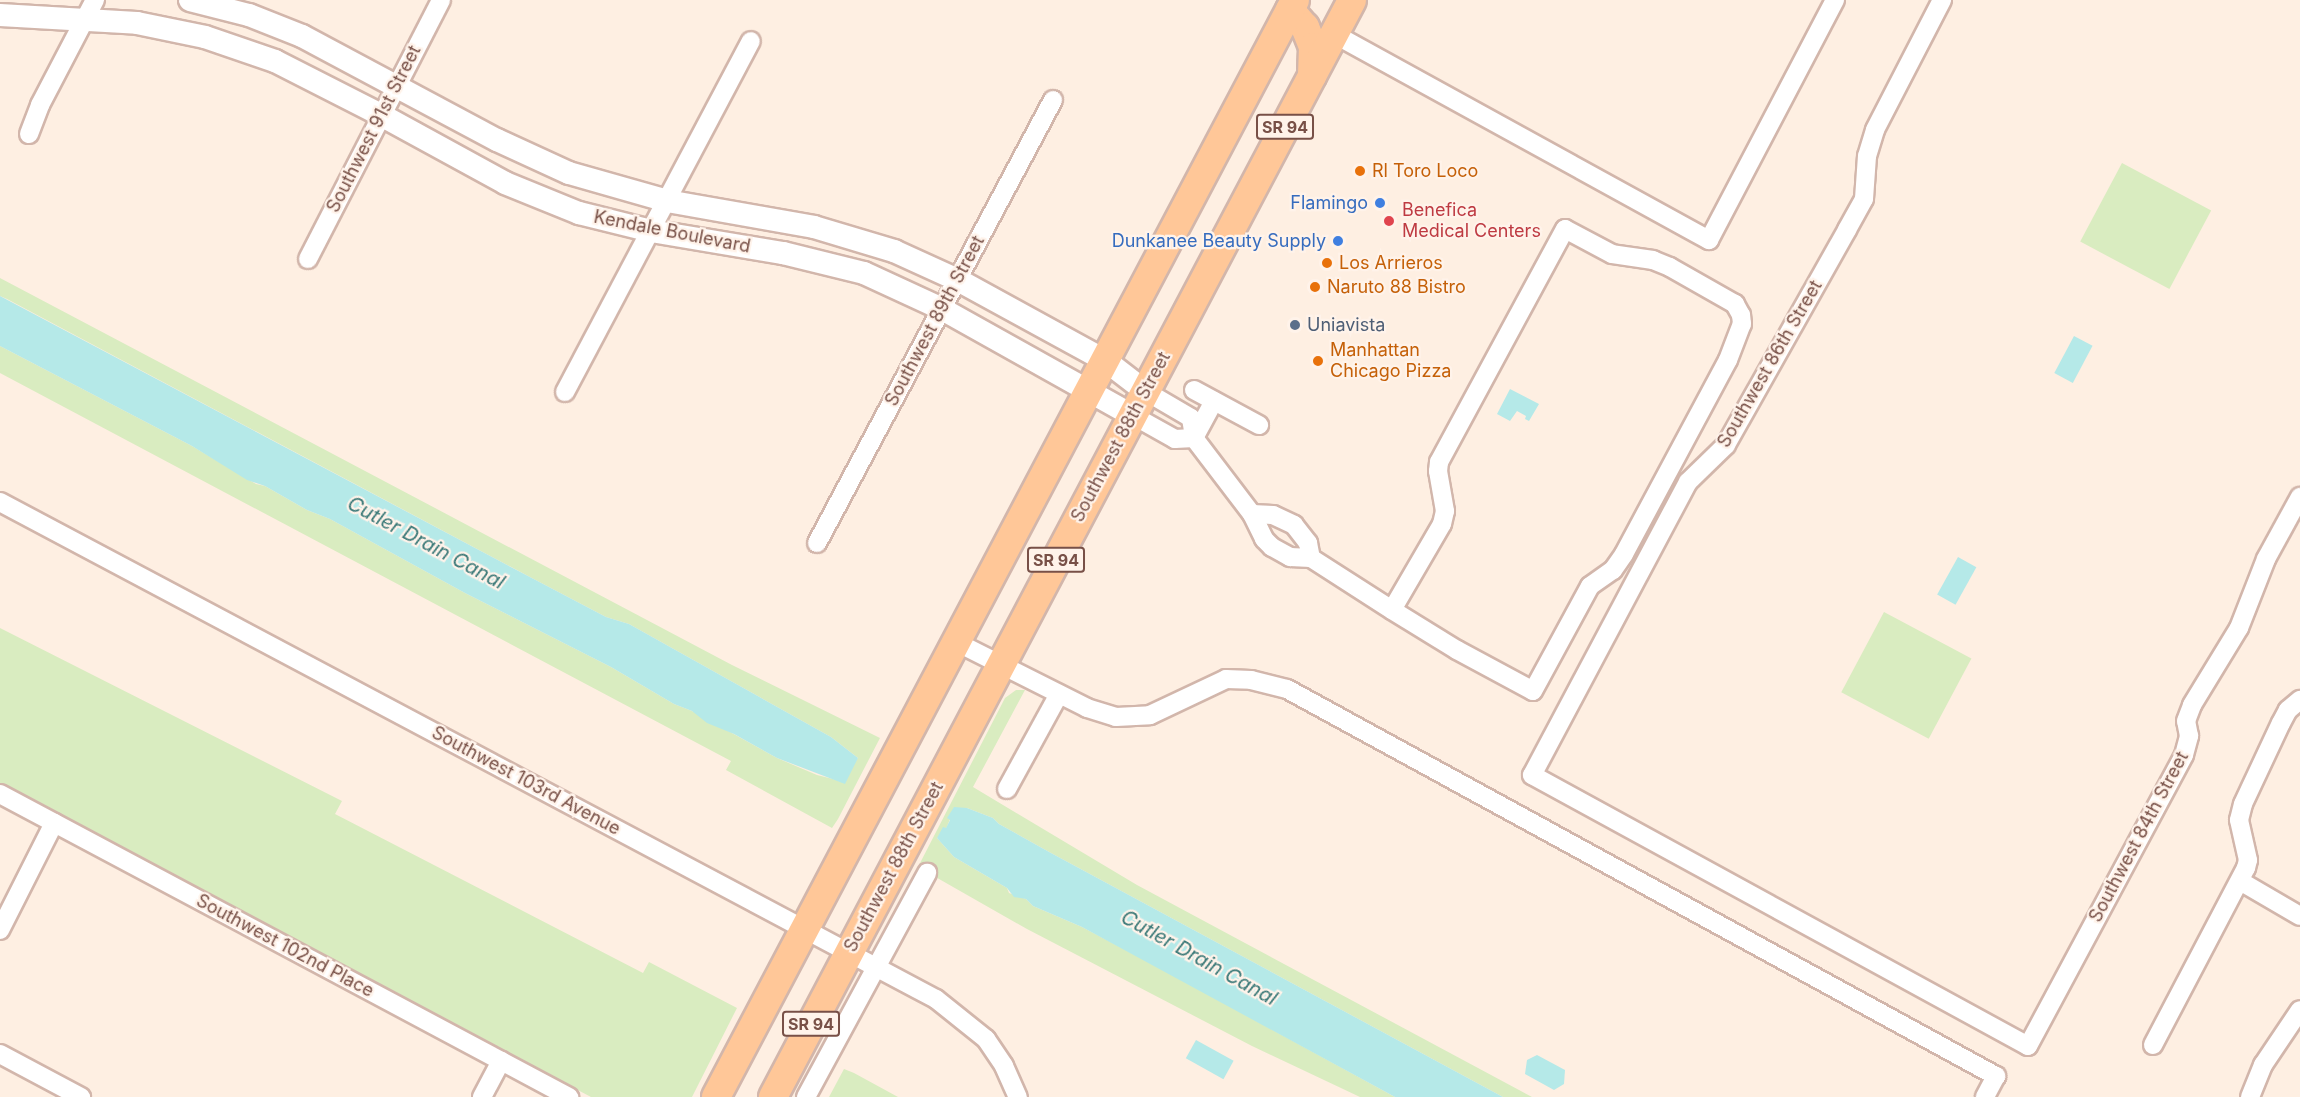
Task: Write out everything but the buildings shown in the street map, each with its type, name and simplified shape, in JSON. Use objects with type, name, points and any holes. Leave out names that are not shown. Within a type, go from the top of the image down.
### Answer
[{"type":"main road","name":"Southwest 88th Street","points":[[773,1097],[1352,0]]},
{"type":"main road","points":[[1293,5],[1313,47],[1312,76]]},
{"type":"main road","name":"SR 94","points":[[716,1097],[1293,5]]},
{"type":"street","name":"Kendale Boulevard","points":[[190,0],[241,13],[302,36],[547,164],[595,182],[667,201],[786,221],[894,250],[958,280],[1106,361],[1139,403]]},
{"type":"street","name":"Southwest 91st Street","points":[[308,259],[441,0]]},
{"type":"street","points":[[1334,34],[1708,240],[1835,0]]},
{"type":"street","name":"Southwest 86th Street","points":[[1942,0],[1875,130],[1867,156],[1865,193],[1847,230],[1726,445],[1688,482],[1532,776],[2028,1046]]},
{"type":"street","name":"Kendale Boulevard","points":[[0,15],[90,10],[137,23],[205,37],[275,61],[381,114],[505,183],[579,213],[651,231],[783,253],[864,273],[942,309],[1090,390],[1139,403]]},
{"type":"street","points":[[29,134],[40,105],[90,10]]},
{"type":"street","points":[[565,392],[751,41]]},
{"type":"street","name":"Southwest 89th Street","points":[[817,543],[1053,100]]},
{"type":"street","points":[[1139,403],[1191,418],[1194,438],[1252,514],[1264,539],[1272,547],[1290,557],[1311,558],[1392,610],[1533,691],[1590,586],[1613,570],[1624,554],[1728,360],[1742,324],[1741,315],[1735,304],[1670,267],[1646,259],[1612,254],[1565,230],[1439,462],[1438,471],[1445,510],[1442,524],[1392,610]]},
{"type":"street","points":[[1194,390],[1259,425]]},
{"type":"street","points":[[1194,438],[1214,401]]},
{"type":"street","points":[[1139,403],[1175,439],[1194,438]]},
{"type":"street","name":"Southwest 84th Street","points":[[2028,1046],[2184,754],[2189,736],[2186,721],[2192,705],[2240,628],[2266,559],[2300,497]]},
{"type":"street","name":"Southwest 103rd Avenue","points":[[0,502],[936,999],[986,1039],[1004,1066],[1018,1097]]},
{"type":"street","points":[[1252,514],[1272,515],[1294,525],[1308,543],[1311,558]]},
{"type":"street","points":[[956,642],[1104,715],[1128,718],[1150,715],[1226,680],[1251,680],[1287,689],[1996,1076],[1985,1097]]},
{"type":"street","points":[[1007,789],[1059,694]]},
{"type":"street","points":[[2153,1046],[2240,881],[2248,860],[2239,820],[2243,804],[2288,710],[2300,700]]},
{"type":"street","name":"Southwest 102nd Place","points":[[0,794],[569,1097]]},
{"type":"street","points":[[0,930],[54,823]]},
{"type":"street","name":"Southwest 88th Street","points":[[806,1097],[927,873]]},
{"type":"street","points":[[2240,881],[2300,916]]},
{"type":"street","points":[[2250,1097],[2263,1065],[2298,1016]]},
{"type":"street","points":[[0,1054],[81,1097]]},
{"type":"street","points":[[482,1097],[501,1061]]},
{"type":"green space","points":[[2122,163],[2211,210],[2169,289],[2080,242]]},
{"type":"green space","points":[[0,278],[732,665],[880,738],[838,819],[832,828],[726,770],[731,761],[0,373],[0,346],[192,446],[256,484],[265,486],[307,510],[330,519],[465,593],[611,667],[674,704],[692,711],[777,758],[817,775],[841,781],[858,758],[831,737],[629,624],[606,617],[0,296]]},
{"type":"green space","points":[[1884,612],[1971,658],[1929,739],[1841,692]]},
{"type":"green space","points":[[0,628],[342,801],[335,814],[643,973],[649,962],[737,1008],[692,1097],[591,1097],[0,785]]},
{"type":"green space","points":[[1016,690],[1025,690],[973,787],[1137,885],[1532,1097],[1503,1097],[1051,853],[999,824],[993,818],[967,808],[948,818],[950,819],[946,829],[937,838],[954,857],[1007,888],[1009,893],[1026,899],[1033,906],[1082,927],[1158,967],[1395,1097],[1360,1097],[1252,1046],[1027,929],[918,867],[1005,698]]},
{"type":"green space","points":[[844,1069],[854,1073],[898,1097],[829,1097]]},
{"type":"water","name":"Cutler Drain Canal","points":[[0,296],[606,617],[629,624],[831,737],[858,758],[845,784],[777,758],[734,734],[707,723],[692,711],[674,704],[611,667],[465,593],[330,519],[307,510],[265,486],[247,480],[192,446],[0,346]]},
{"type":"water","points":[[2074,336],[2093,346],[2073,383],[2054,373]]},
{"type":"water","points":[[1510,389],[1539,404],[1529,421],[1525,419],[1526,416],[1517,411],[1510,421],[1497,414]]},
{"type":"water","points":[[1958,557],[1976,567],[1956,605],[1937,595]]},
{"type":"water","name":"Cutler Drain Canal","points":[[954,807],[967,808],[993,818],[999,824],[1051,853],[1503,1097],[1395,1097],[1082,927],[1033,906],[1026,899],[1014,897],[1007,888],[954,857],[937,838],[943,827],[946,828],[950,820],[947,818]]},
{"type":"water","points":[[1196,1040],[1234,1061],[1223,1079],[1186,1058]]},
{"type":"water","points":[[1537,1055],[1565,1070],[1564,1084],[1554,1090],[1525,1074],[1527,1060]]},
{"type":"place","name":"Rl Toro Loco","points":[[1360,171]]},
{"type":"place","name":"Flamingo","points":[[1380,203]]},
{"type":"place","name":"Benefica Medical Centers","points":[[1389,221]]},
{"type":"place","name":"Dunkanee Beauty Supply","points":[[1338,241]]},
{"type":"place","name":"Los Arrieros","points":[[1327,263]]},
{"type":"place","name":"Naruto 88 Bistro","points":[[1315,287]]},
{"type":"place","name":"Uniavista","points":[[1295,325]]},
{"type":"place","name":"Manhattan Chicago Pizza","points":[[1318,361]]}]
